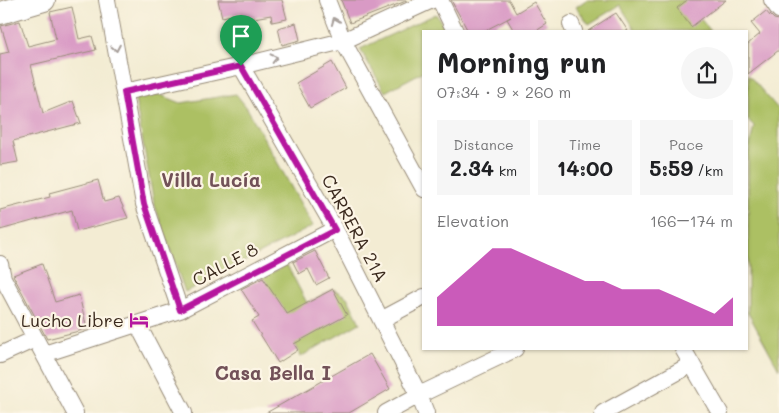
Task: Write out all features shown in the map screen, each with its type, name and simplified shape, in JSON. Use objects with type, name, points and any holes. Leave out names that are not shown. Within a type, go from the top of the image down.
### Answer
[{"type":"street","points":[[0,13],[44,0]]},
{"type":"street","points":[[107,0],[144,204],[180,310]]},
{"type":"street","points":[[327,0],[343,41],[422,185]]},
{"type":"street","points":[[124,92],[343,41],[432,0]]},
{"type":"street","points":[[440,0],[455,30]]},
{"type":"street","points":[[772,0],[779,10]]},
{"type":"street","name":"CARRERA 21A","points":[[241,66],[335,230],[419,395],[426,413]]},
{"type":"street","name":"CALLE 8","points":[[44,354],[180,310],[335,230]]},
{"type":"street","points":[[1,274],[74,413]]},
{"type":"street","points":[[381,320],[422,298]]},
{"type":"street","points":[[138,325],[184,413]]},
{"type":"street","points":[[0,355],[35,339]]},
{"type":"street","points":[[386,413],[513,350]]},
{"type":"street","points":[[684,350],[720,413]]},
{"type":"street","points":[[603,413],[692,364]]},
{"type":"green space","points":[[586,0],[684,0],[710,30],[635,30],[620,5],[589,24],[576,7]]},
{"type":"green space","points":[[436,14],[446,30],[422,30],[422,72],[385,92],[360,49]]},
{"type":"green space","points":[[748,74],[779,110],[779,369],[748,313],[748,155],[754,126],[748,120]]},
{"type":"green space","points":[[158,94],[181,103],[236,94],[247,108],[313,226],[185,292],[154,203],[135,99]]},
{"type":"green space","points":[[287,265],[307,303],[333,289],[347,297],[360,323],[300,357],[262,277]]},
{"type":"building","points":[[218,0],[282,0],[287,19],[272,22],[271,15],[242,20],[241,13],[222,17]]},
{"type":"building","points":[[341,0],[406,0],[406,1],[350,23]]},
{"type":"building","points":[[451,0],[509,0],[516,13],[534,2],[547,24],[538,30],[513,30],[507,19],[486,30],[467,30]]},
{"type":"building","points":[[687,0],[726,0],[691,27],[677,8]]},
{"type":"building","points":[[72,7],[79,39],[92,36],[96,50],[31,65],[43,113],[73,101],[81,123],[13,141],[18,162],[0,165],[0,54],[9,52],[1,26],[20,21],[28,46],[56,39],[50,12]]},
{"type":"building","points":[[766,11],[774,19],[779,20],[779,50],[748,74],[748,44],[760,34],[751,23]]},
{"type":"building","points":[[616,13],[627,30],[590,30]]},
{"type":"building","points":[[296,23],[300,40],[282,45],[278,28]]},
{"type":"building","points":[[332,62],[346,88],[310,108],[296,83]]},
{"type":"building","points":[[98,180],[104,202],[119,198],[128,218],[77,231],[72,210],[0,230],[0,210],[50,197],[49,193]]},
{"type":"building","points":[[315,251],[329,278],[316,285],[308,269],[299,274],[293,262]]},
{"type":"building","points":[[42,264],[55,302],[79,295],[87,329],[47,339],[13,275]]},
{"type":"building","points":[[263,278],[287,314],[333,289],[347,315],[294,344],[298,350],[278,363],[252,321],[259,317],[241,289]]},
{"type":"building","points":[[370,354],[390,389],[349,413],[266,413]]},
{"type":"place","name":"Lucho Libre","points":[[139,320]]},
{"type":"district","name":"Villa Lucía","points":[[211,179]]},
{"type":"district","name":"Casa Bella I","points":[[273,372]]},
{"type":"route","points":[[241,66],[335,230],[180,310],[144,204],[124,92],[241,66]]}]
